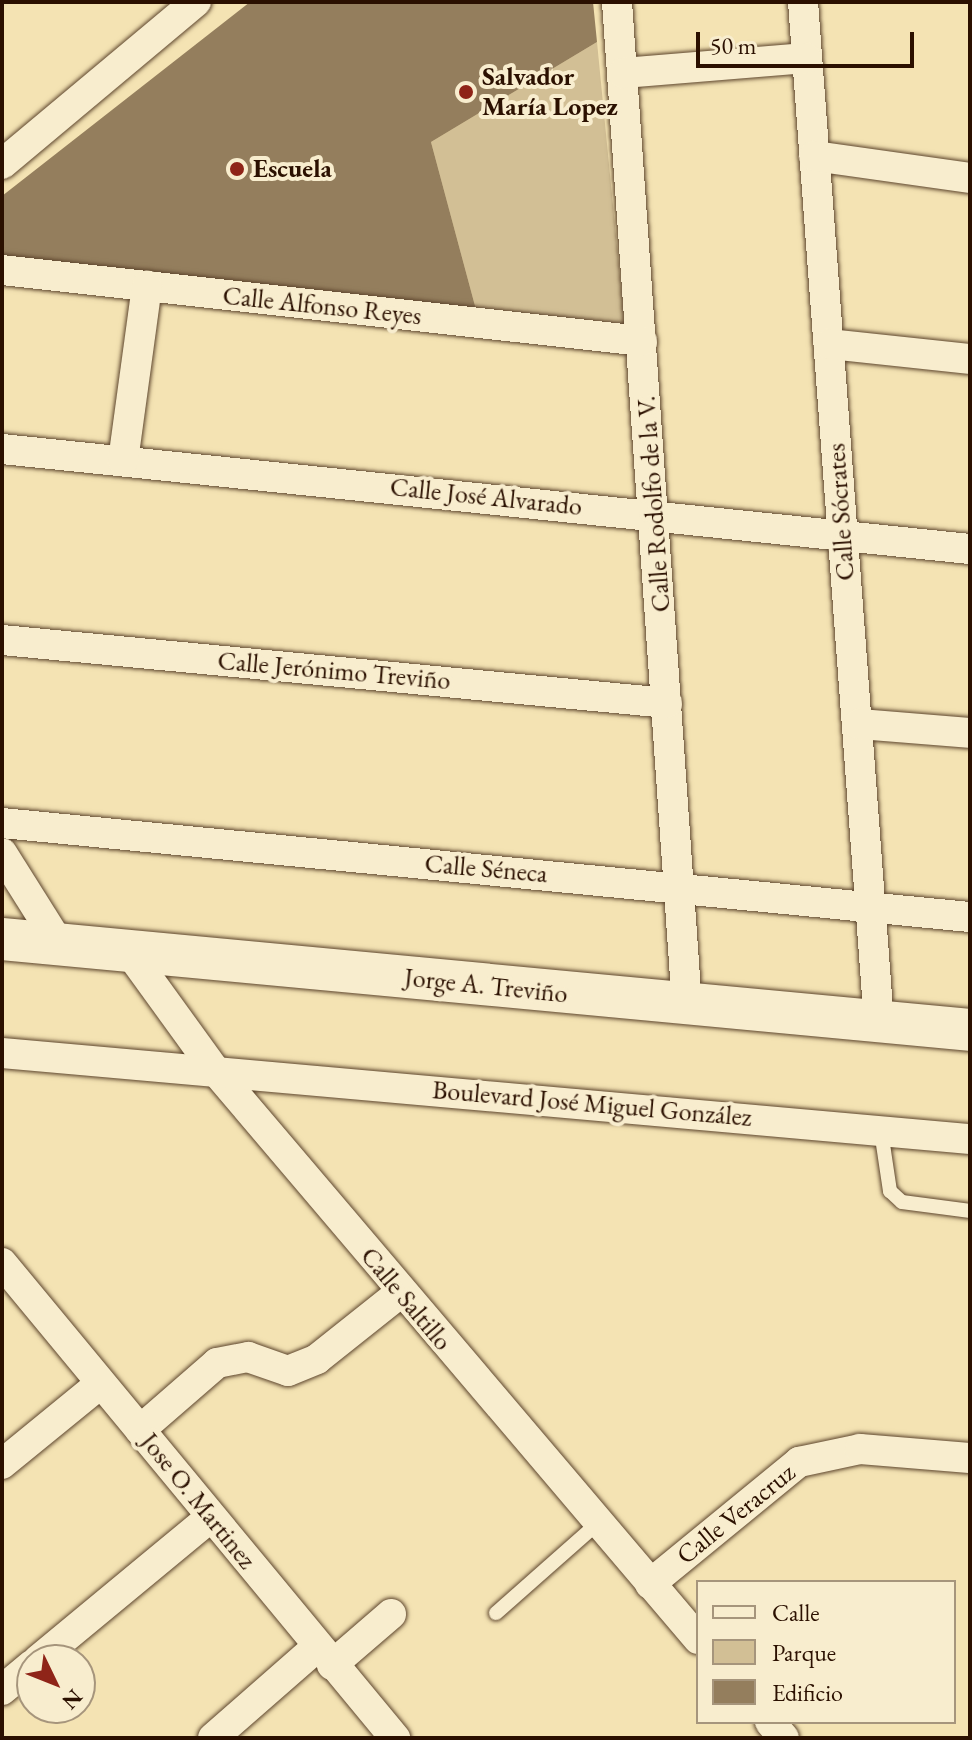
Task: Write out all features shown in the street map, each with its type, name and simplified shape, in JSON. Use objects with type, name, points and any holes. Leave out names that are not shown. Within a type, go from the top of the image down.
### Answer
[{"type":"street","points":[[2,164],[196,2]]},
{"type":"street","name":"Calle Rodolfo de la V.","points":[[617,2],[657,515],[687,1006]]},
{"type":"street","name":"Calle Sócrates","points":[[803,2],[879,1022]]},
{"type":"street","points":[[623,73],[806,58]]},
{"type":"street","points":[[814,156],[970,178]]},
{"type":"street","name":"Calle Alfonso Reyes","points":[[2,270],[642,341]]},
{"type":"street","points":[[123,461],[147,286]]},
{"type":"street","points":[[829,344],[970,359]]},
{"type":"street","name":"Calle José Alvarado","points":[[2,449],[970,549]]},
{"type":"street","name":"Calle Jerónimo Treviño","points":[[2,640],[667,703]]},
{"type":"street","points":[[859,724],[970,733]]},
{"type":"street","name":"Calle Séneca","points":[[2,823],[970,917]]},
{"type":"street","points":[[2,853],[60,945]]},
{"type":"street","name":"Jorge A. Treviño","points":[[2,939],[687,1006],[970,1030]]},
{"type":"street","name":"Calle Saltillo","points":[[127,949],[214,1069],[400,1293],[696,1637]]},
{"type":"street","name":"Boulevard José Miguel González","points":[[2,1053],[214,1069],[970,1139]]},
{"type":"street","name":"Jose O. Martinez","points":[[2,1263],[395,1738]]},
{"type":"street","points":[[140,1430],[217,1363],[248,1357],[288,1371],[317,1359],[400,1293]]},
{"type":"street","points":[[2,1464],[100,1384]]},
{"type":"street","name":"Calle Veracruz","points":[[650,1584],[799,1462],[860,1449],[970,1458]]},
{"type":"street","points":[[57,1644],[211,1517]]},
{"type":"street","points":[[213,1738],[325,1656],[391,1614]]},
{"type":"lane","points":[[881,1131],[890,1191],[902,1202],[970,1211]]},
{"type":"lane","points":[[496,1613],[597,1524]]},
{"type":"green space","points":[[597,42],[625,328],[478,317],[431,142]]},
{"type":"building","name":"Escuela","points":[[250,2],[593,2],[597,42],[431,142],[478,317],[2,268],[2,196]]},
{"type":"place","name":"Salvador María Lopez","points":[[466,92]]},
{"type":"place","name":"Escuela","points":[[237,169]]}]
